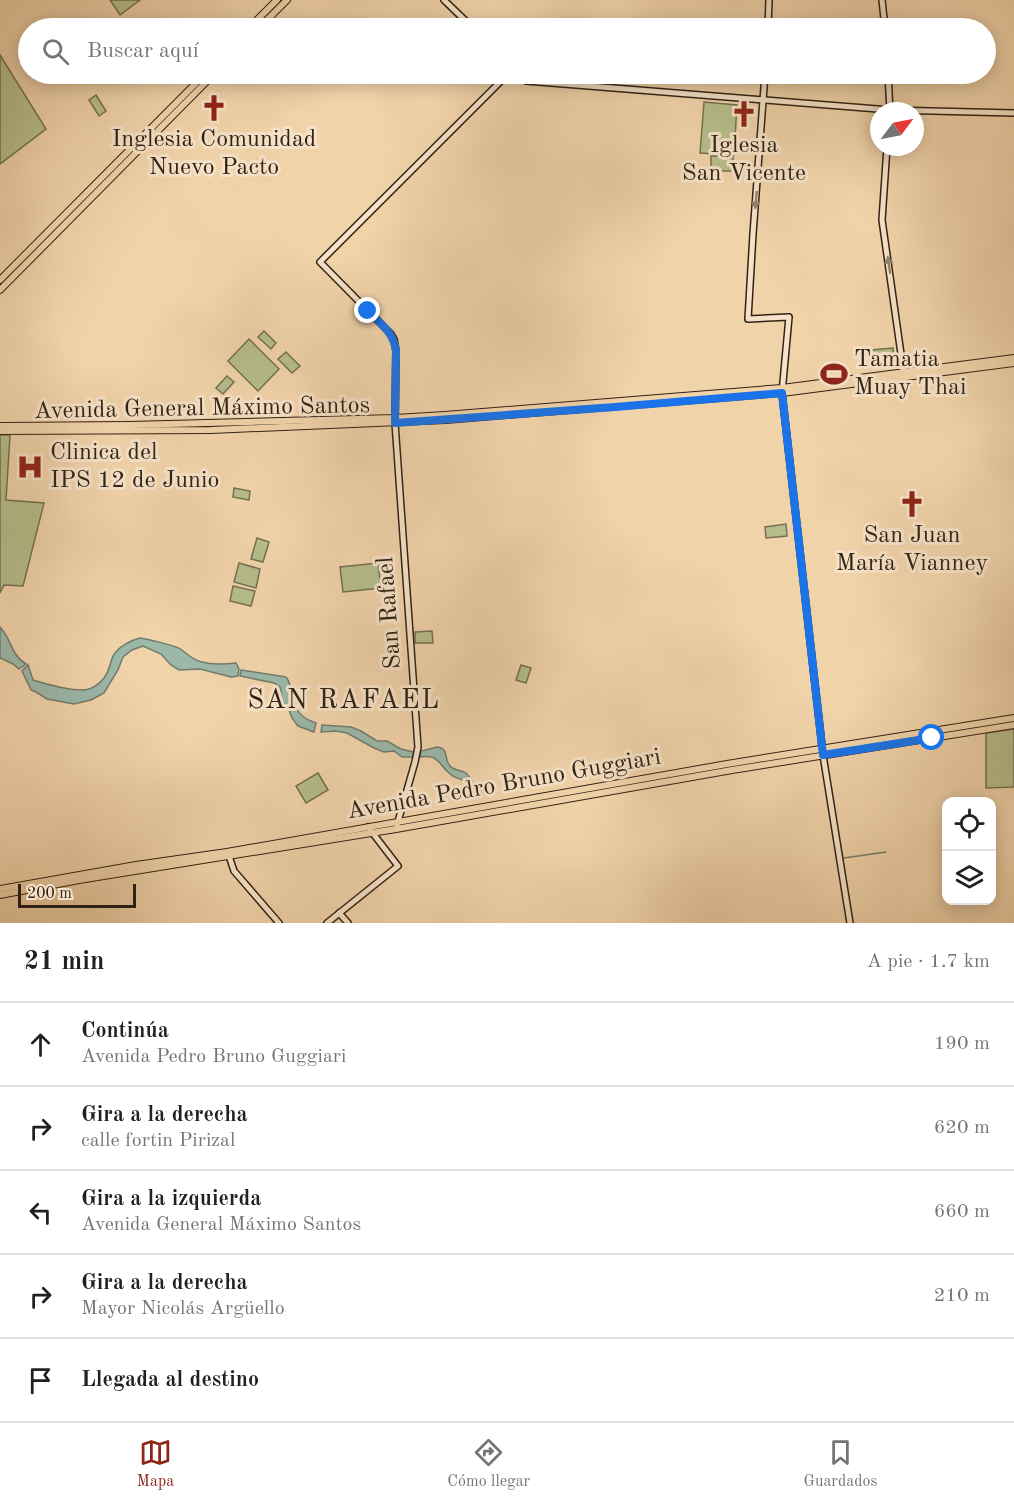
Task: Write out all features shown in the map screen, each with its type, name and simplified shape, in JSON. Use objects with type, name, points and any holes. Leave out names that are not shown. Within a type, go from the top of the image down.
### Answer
[{"type":"main road","points":[[259,18],[277,0]]},
{"type":"main road","points":[[269,18],[287,0]]},
{"type":"main road","points":[[0,290],[195,84]]},
{"type":"main road","points":[[0,280],[204,84]]},
{"type":"main road","name":"Avenida General Máximo Santos","points":[[0,428],[211,430],[395,421],[782,390],[1014,358]]},
{"type":"main road","name":"Avenida General Máximo Santos","points":[[904,374],[1014,363]]},
{"type":"main road","name":"Avenida Pedro Bruno Guggiari","points":[[0,895],[1014,718]]},
{"type":"main road","name":"Avenida Pedro Bruno Guggiari","points":[[823,752],[1014,725]]},
{"type":"main road","name":"Avenida Pedro Bruno Guggiari","points":[[0,889],[136,865],[228,854]]},
{"type":"street","points":[[444,0],[463,18]]},
{"type":"street","points":[[768,18],[769,0]]},
{"type":"street","points":[[882,0],[884,18]]},
{"type":"street","name":"San Rafael","points":[[397,826],[418,747],[395,421],[396,351],[394,339],[320,262],[498,84]]},
{"type":"street","points":[[563,84],[870,108]]},
{"type":"street","points":[[764,84],[748,319],[789,317],[782,390],[823,752],[850,923]]},
{"type":"street","points":[[889,84],[890,102]]},
{"type":"street","points":[[924,111],[1014,113]]},
{"type":"street","points":[[886,156],[882,220],[904,374]]},
{"type":"street","points":[[327,923],[398,866],[369,830]]},
{"type":"street","points":[[228,854],[234,871],[279,923]]},
{"type":"street","points":[[339,913],[348,923]]},
{"type":"green space","points":[[110,0],[140,0],[120,15]]},
{"type":"green space","points":[[0,55],[46,129],[0,164]]},
{"type":"green space","points":[[96,95],[106,111],[99,116],[89,100]]},
{"type":"green space","points":[[704,102],[737,105],[734,155],[700,153]]},
{"type":"green space","points":[[711,156],[733,156],[733,171],[711,171]]},
{"type":"green space","points":[[264,331],[276,343],[271,349],[258,337]]},
{"type":"green space","points":[[249,339],[279,369],[258,391],[228,361]]},
{"type":"green space","points":[[893,348],[894,361],[872,362],[871,350]]},
{"type":"green space","points":[[286,352],[300,366],[292,373],[278,359]]},
{"type":"green space","points":[[227,376],[234,382],[223,394],[216,388]]},
{"type":"green space","points":[[0,435],[10,435],[6,500],[44,503],[23,586],[4,585],[0,593]]},
{"type":"green space","points":[[234,488],[250,491],[249,500],[233,497]]},
{"type":"green space","points":[[786,524],[787,536],[766,538],[765,527]]},
{"type":"green space","points":[[257,538],[269,542],[263,562],[251,559]]},
{"type":"green space","points":[[239,563],[260,569],[256,588],[234,582]]},
{"type":"green space","points":[[378,563],[381,588],[343,592],[340,567]]},
{"type":"green space","points":[[233,586],[255,591],[251,606],[230,601]]},
{"type":"green space","points":[[432,631],[433,643],[415,643],[415,632]]},
{"type":"green space","points":[[521,665],[531,668],[526,683],[516,680]]},
{"type":"green space","points":[[1014,729],[1014,787],[986,788],[986,733]]},
{"type":"green space","points":[[318,773],[328,790],[306,803],[296,786]]},
{"type":"shaded area","points":[[0,627],[14,652],[26,664],[19,669],[0,658]]},
{"type":"shaded area","points":[[140,638],[175,647],[202,662],[236,663],[239,669],[238,676],[231,677],[200,669],[179,670],[161,654],[143,646],[123,657],[104,693],[91,700],[74,704],[47,699],[31,690],[22,671],[28,665],[33,680],[70,689],[89,689],[104,678],[118,650]]},
{"type":"shaded area","points":[[241,670],[286,677],[290,683],[297,710],[306,719],[316,723],[314,732],[298,726],[285,706],[280,687],[274,683],[240,676]]},
{"type":"shaded area","points":[[322,725],[351,727],[377,741],[387,741],[401,749],[414,752],[413,757],[402,757],[394,751],[384,752],[347,733],[321,732]]},
{"type":"shaded area","points":[[437,747],[444,750],[452,768],[469,776],[478,789],[490,790],[490,793],[476,792],[466,781],[451,775],[434,758],[420,757],[421,751]]},
{"type":"waterway","points":[[844,858],[886,852]]},
{"type":"place","name":"Inglesia Comunidad Nuevo Pacto","points":[[214,108]]},
{"type":"place","name":"Iglesia San Vicente","points":[[744,114]]},
{"type":"place","name":"Tamatia Muay Thai","points":[[834,374]]},
{"type":"place","name":"Clinica del IPS 12 de Junio","points":[[30,467]]},
{"type":"place","name":"San Juan María Vianney","points":[[912,504]]},
{"type":"district","name":"SAN RAFAEL","points":[[344,700]]},
{"type":"route","points":[[368,311],[391,334],[394,341],[396,351],[395,423],[782,393],[823,755],[932,738]]}]
